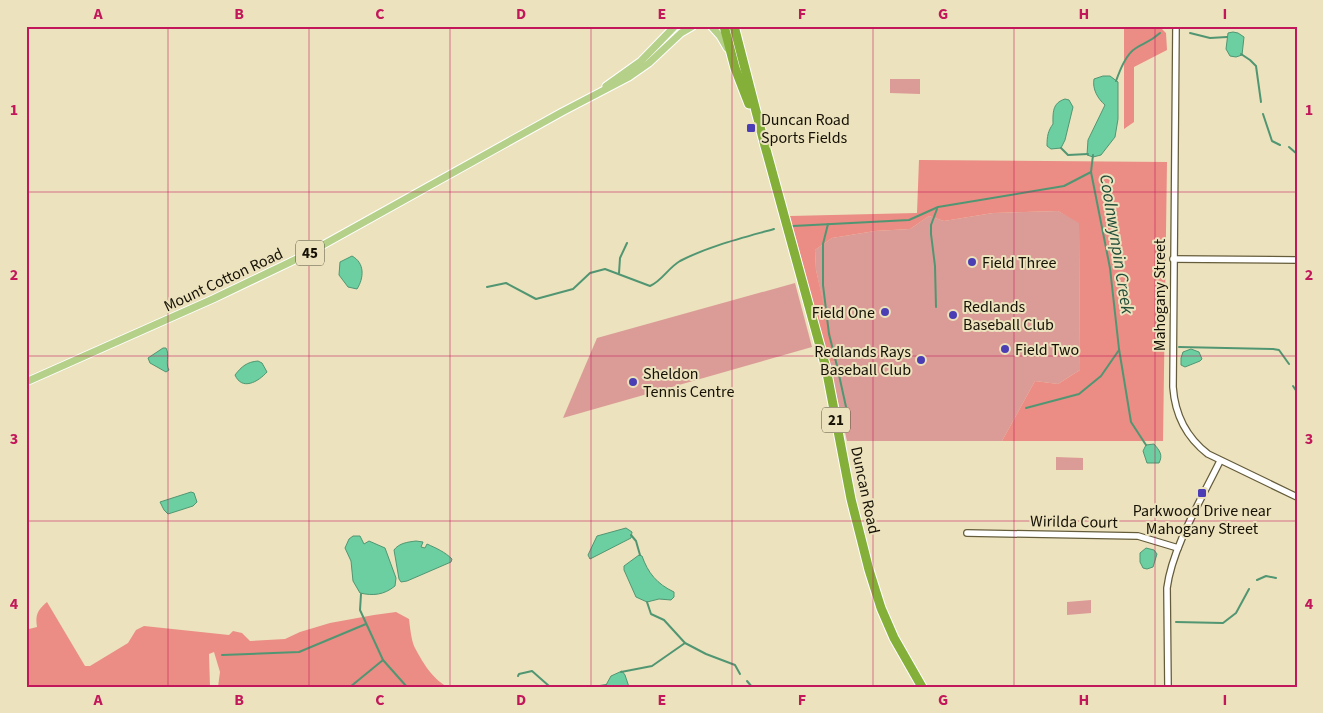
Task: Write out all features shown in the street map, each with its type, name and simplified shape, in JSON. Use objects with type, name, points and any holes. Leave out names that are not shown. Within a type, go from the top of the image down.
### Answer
[{"type":"highway","name":"Duncan Road","points":[[724,26],[730,53],[765,146]]},
{"type":"highway","name":"Duncan Road","points":[[734,26],[826,368],[851,499],[869,570],[881,608],[894,638],[922,687]]},
{"type":"main road","name":"Mount Cotton Road","points":[[26,382],[238,288],[305,255],[582,101],[641,61],[675,26]]},
{"type":"main road","points":[[603,88],[644,63],[682,26]]},
{"type":"main road","name":"Mount Cotton Road","points":[[582,101],[608,89],[641,69],[675,38],[693,26]]},
{"type":"main road","points":[[711,26],[720,36],[730,53]]},
{"type":"street","name":"Mahogany Street","points":[[1176,26],[1173,387],[1177,411],[1188,435],[1208,454],[1297,497]]},
{"type":"street","points":[[1173,259],[1297,260]]},
{"type":"street","points":[[1168,687],[1168,577],[1178,548],[1220,461]]},
{"type":"street","name":"Wirilda Court","points":[[967,533],[1138,536],[1178,548]]},
{"type":"shaded area","points":[[1124,26],[1159,26],[1166,33],[1167,50],[1134,67],[1134,122],[1124,129]]},
{"type":"shaded area","points":[[1233,32],[1244,37],[1242,55],[1236,57],[1230,56],[1226,49],[1228,33]]},
{"type":"shaded area","points":[[1110,76],[1118,82],[1118,119],[1115,137],[1101,155],[1093,157],[1087,155],[1088,140],[1105,105],[1096,94],[1094,79]]},
{"type":"shaded area","points":[[890,79],[920,79],[920,94],[890,93]]},
{"type":"shaded area","points":[[1065,99],[1069,100],[1073,107],[1065,140],[1061,148],[1051,149],[1047,146],[1047,139],[1053,124],[1054,109],[1058,103]]},
{"type":"shaded area","points":[[919,160],[1167,162],[1163,441],[1002,441],[1035,381],[1058,384],[1080,370],[1079,223],[1058,211],[993,213],[944,221],[929,216],[910,229],[875,231],[832,238],[815,250],[816,270],[837,361],[829,362],[790,216],[917,213]]},
{"type":"shaded area","name":"Redlands Baseball Club","points":[[1058,211],[1079,222],[1080,370],[1058,384],[1035,381],[1002,441],[847,441],[829,362],[836,361],[816,270],[815,250],[832,238],[875,231],[910,229],[929,216],[944,221],[993,213]]},
{"type":"shaded area","points":[[352,256],[359,263],[362,271],[357,289],[348,287],[339,275],[340,262]]},
{"type":"shaded area","name":"Sheldon Tennis Centre","points":[[795,283],[812,347],[563,418],[597,338]]},
{"type":"shaded area","points":[[166,348],[168,354],[167,365],[169,370],[166,372],[150,363],[148,358]]},
{"type":"shaded area","points":[[1191,349],[1199,352],[1202,359],[1185,367],[1181,365],[1183,352]]},
{"type":"shaded area","points":[[258,361],[262,363],[267,372],[263,376],[255,382],[246,384],[238,380],[235,375],[240,369],[248,363]]},
{"type":"shaded area","points":[[1154,444],[1161,458],[1159,463],[1147,463],[1143,451],[1146,445]]},
{"type":"shaded area","points":[[1056,457],[1083,458],[1083,470],[1056,470]]},
{"type":"shaded area","points":[[191,492],[194,493],[197,502],[193,506],[168,514],[160,502]]},
{"type":"shaded area","points":[[626,528],[632,532],[631,538],[590,559],[588,555],[597,536]]},
{"type":"shaded area","points":[[353,536],[360,536],[364,544],[369,541],[385,548],[396,578],[395,586],[378,594],[360,593],[353,581],[351,561],[345,548],[349,539]]},
{"type":"shaded area","points":[[416,541],[423,542],[421,547],[425,548],[427,544],[443,552],[452,559],[451,562],[401,582],[394,550],[401,544]]},
{"type":"shaded area","points":[[1146,548],[1154,550],[1157,554],[1153,567],[1147,569],[1143,568],[1140,562],[1140,553]]},
{"type":"shaded area","points":[[639,555],[642,556],[647,568],[654,577],[674,592],[674,597],[671,600],[659,599],[647,602],[636,597],[624,566]]},
{"type":"shaded area","points":[[1091,600],[1091,613],[1067,615],[1067,602]]},
{"type":"shaded area","points":[[47,602],[85,666],[90,666],[128,643],[136,630],[144,626],[229,635],[233,631],[242,633],[250,641],[285,639],[300,632],[330,623],[396,612],[409,619],[414,646],[424,664],[433,676],[449,687],[218,687],[220,672],[214,652],[209,654],[210,687],[26,687],[26,625],[29,629],[37,627],[36,619],[38,613]]},
{"type":"shaded area","points":[[622,671],[629,687],[607,687],[606,685],[611,676]]},
{"type":"waterway","name":"Coolnwynpin Creek","points":[[1116,81],[1129,54],[1160,33]]},
{"type":"waterway","points":[[1190,33],[1210,38],[1227,37]]},
{"type":"waterway","points":[[1241,54],[1256,66],[1261,102]]},
{"type":"waterway","points":[[1263,114],[1272,141],[1280,145]]},
{"type":"waterway","points":[[1289,147],[1297,154]]},
{"type":"waterway","points":[[1061,148],[1068,155],[1088,154]]},
{"type":"waterway","name":"Coolnwynpin Creek","points":[[1093,155],[1091,172],[1110,268],[1119,349],[1131,422],[1146,445]]},
{"type":"waterway","points":[[793,226],[909,220],[938,207],[1064,186],[1091,172]]},
{"type":"waterway","points":[[936,307],[931,225],[937,209]]},
{"type":"waterway","points":[[828,224],[823,244],[823,285],[829,334],[837,366]]},
{"type":"waterway","points":[[487,287],[506,283],[536,299],[573,289],[590,273],[605,269],[650,286],[680,261],[702,251],[774,229]]},
{"type":"waterway","points":[[619,273],[620,258],[627,243]]},
{"type":"waterway","points":[[1179,347],[1273,349],[1279,350],[1289,364]]},
{"type":"waterway","points":[[1026,408],[1079,394],[1101,376],[1119,350]]},
{"type":"waterway","points":[[839,375],[848,416]]},
{"type":"waterway","points":[[1293,386],[1297,392]]},
{"type":"waterway","points":[[631,535],[636,541],[640,555]]},
{"type":"waterway","points":[[1257,580],[1266,576],[1276,578]]},
{"type":"waterway","points":[[1176,622],[1223,623],[1236,613],[1249,589]]},
{"type":"waterway","points":[[361,594],[360,610],[383,660],[407,687]]},
{"type":"waterway","points":[[647,602],[651,614],[664,620],[685,643],[706,654],[735,665],[740,674]]},
{"type":"waterway","points":[[222,655],[299,652],[366,624]]},
{"type":"waterway","points":[[621,672],[652,666],[685,643]]},
{"type":"waterway","points":[[350,687],[383,660]]},
{"type":"waterway","points":[[518,676],[519,674],[532,671],[549,686],[556,687]]},
{"type":"waterway","points":[[747,681],[752,687]]},
{"type":"waterway","points":[[594,687],[606,685]]},
{"type":"place","name":"Duncan Road Sports Fields","points":[[751,128]]},
{"type":"place","name":"Field Three","points":[[972,262]]},
{"type":"place","name":"Field One","points":[[885,312]]},
{"type":"place","name":"Redlands Baseball Club","points":[[953,315]]},
{"type":"place","name":"Field Two","points":[[1005,349]]},
{"type":"place","name":"Redlands Rays Baseball Club","points":[[921,360]]},
{"type":"place","name":"Sheldon Tennis Centre","points":[[633,382]]},
{"type":"place","name":"Parkwood Drive near Mahogany Street","points":[[1202,493]]}]
